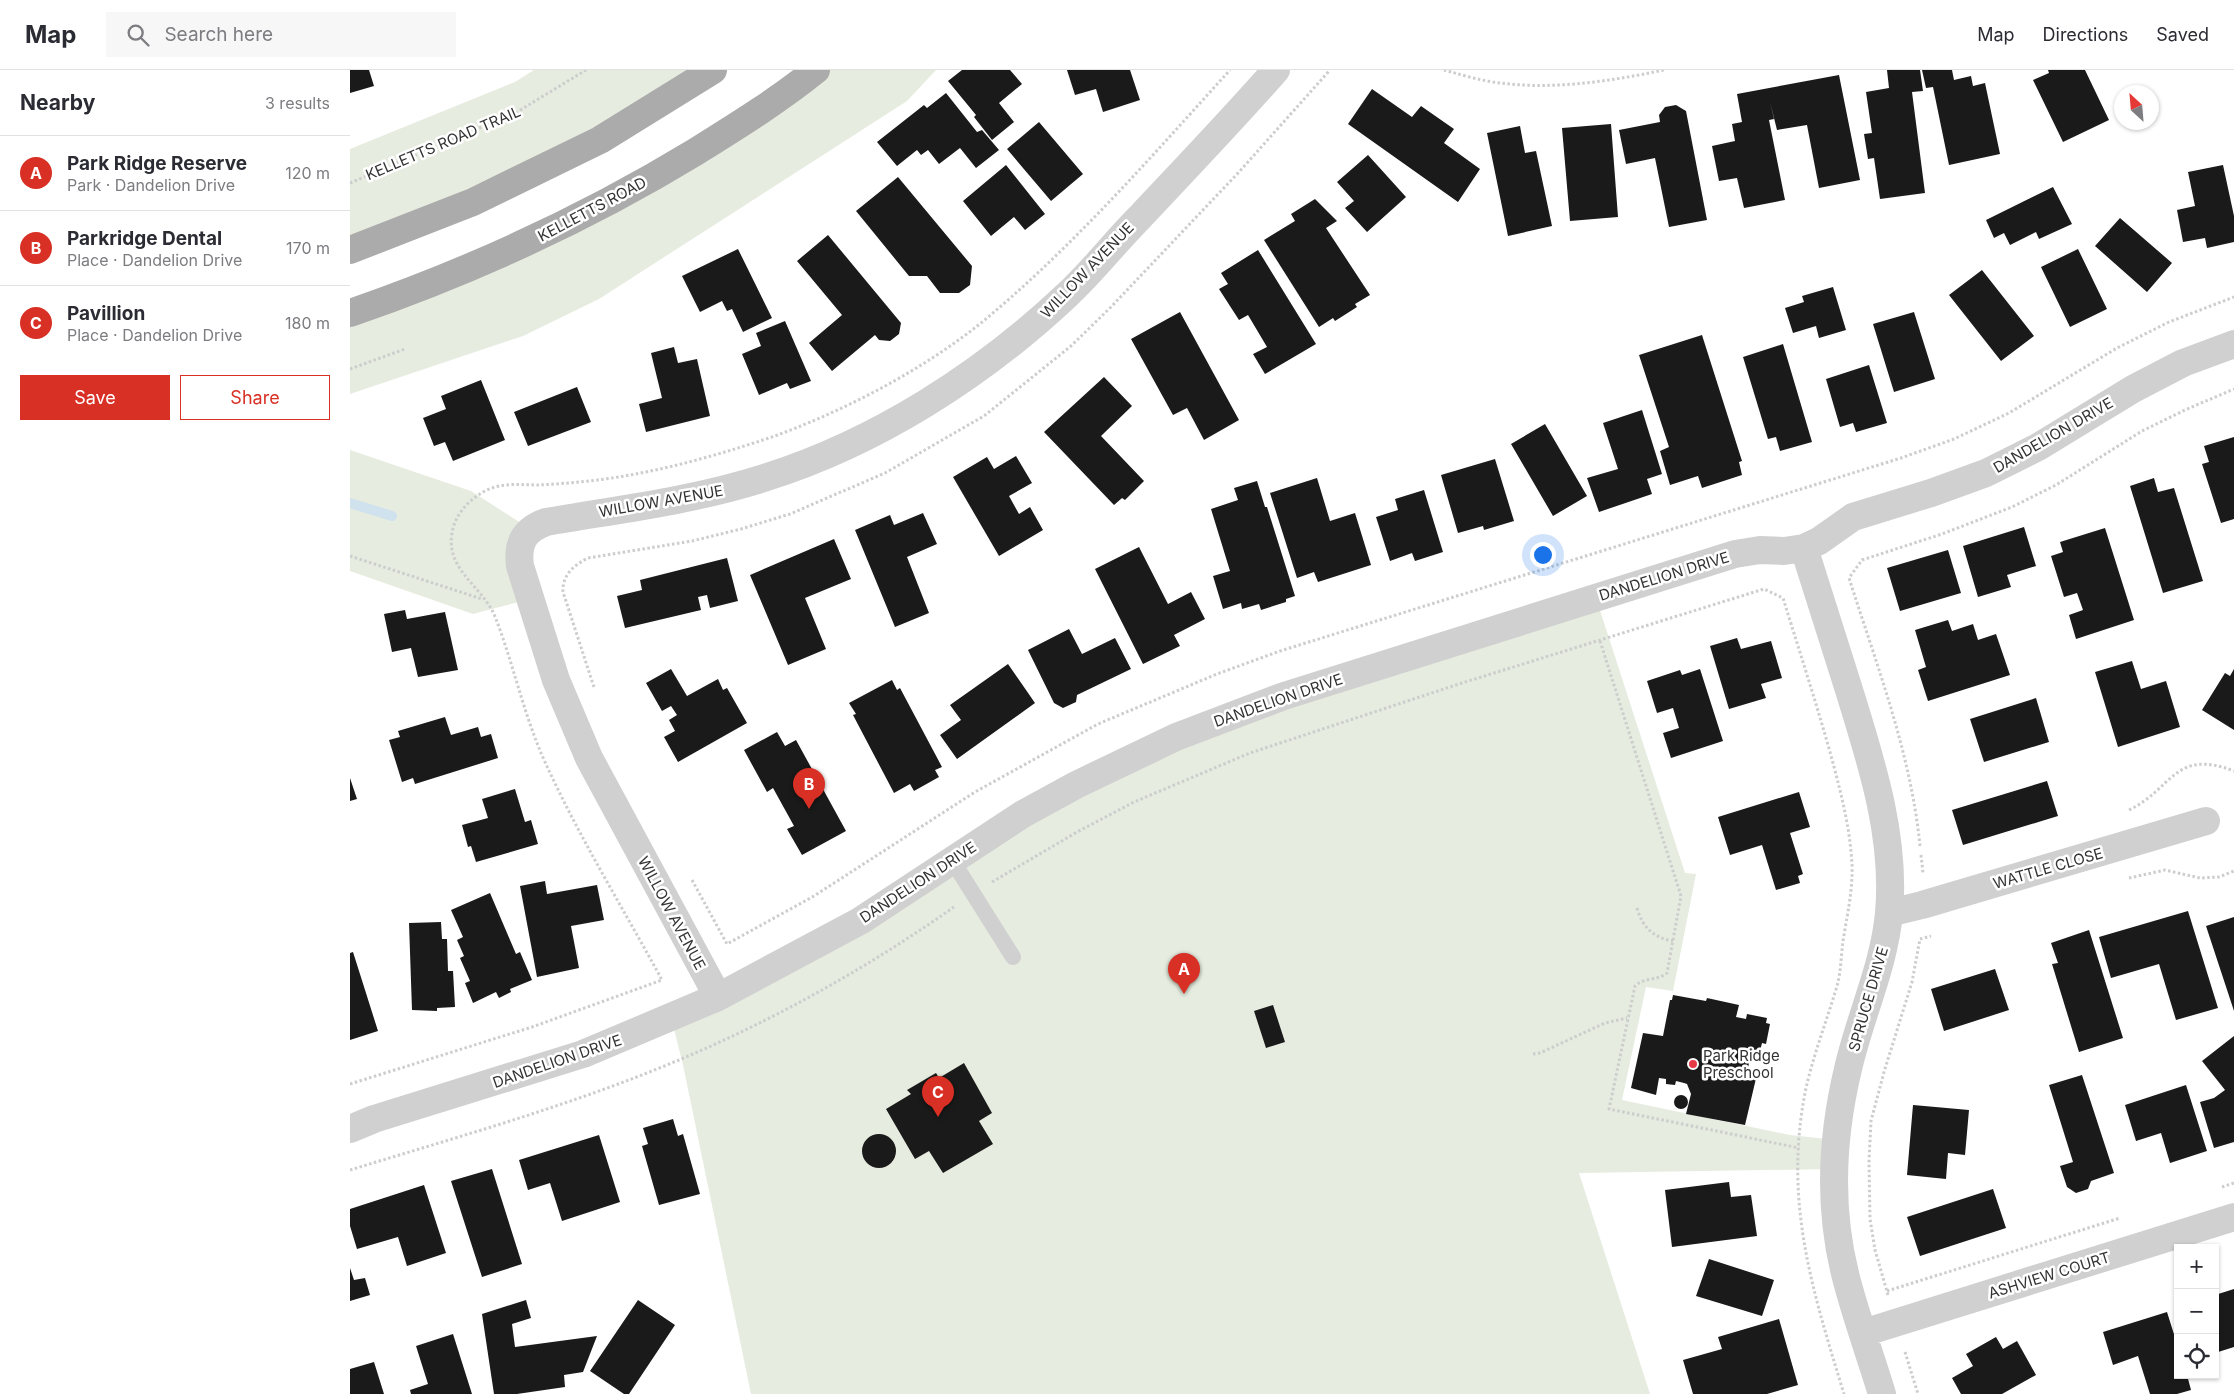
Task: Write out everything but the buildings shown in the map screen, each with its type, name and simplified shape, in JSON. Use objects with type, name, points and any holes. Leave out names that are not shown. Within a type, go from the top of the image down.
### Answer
[{"type":"main road","points":[[350,250],[473,202],[600,140],[713,70]]},
{"type":"main road","name":"KELLETTS ROAD","points":[[350,313],[416,291],[530,242],[581,216],[654,177],[724,134],[816,70]]},
{"type":"street","name":"WILLOW AVENUE","points":[[718,996],[616,812],[570,718],[520,566],[519,546],[523,536],[530,529],[546,522],[690,499],[766,478],[838,449],[886,426],[928,401],[971,374],[1022,335],[1068,294],[1276,70]]},
{"type":"street","name":"DANDELION DRIVE","points":[[350,1128],[583,1054],[718,996],[860,921],[1023,814],[1076,785],[1222,718],[1284,696],[1735,554],[1760,550],[1784,551],[1804,548],[1820,541],[1853,517],[1931,493],[1986,473],[2038,447],[2133,389],[2184,363],[2234,344]]},
{"type":"street","name":"SPRUCE DRIVE","points":[[1804,548],[1864,737],[1879,793],[1888,854],[1889,913],[1873,991],[1848,1066],[1839,1109],[1834,1182],[1840,1249],[1848,1284],[1882,1394]]},
{"type":"street","name":"WATTLE CLOSE","points":[[1889,913],[1922,905],[2206,821]]},
{"type":"street","name":"ASHVIEW COURT","points":[[1863,1333],[2234,1217]]},
{"type":"lane","points":[[952,860],[1013,957]]},
{"type":"path","name":"KELLETTS ROAD TRAIL","points":[[350,182],[518,112],[586,70]]},
{"type":"path","points":[[350,1084],[532,1027],[662,980],[545,762],[490,605],[461,571],[452,554],[451,538],[460,510],[483,492],[498,486],[558,484],[610,478],[702,460],[776,435],[848,406],[910,372],[978,325],[1025,285],[1142,167],[1230,70]]},
{"type":"path","points":[[1444,70],[1500,84],[1548,85],[1596,82],[1664,70]]},
{"type":"path","points":[[350,369],[405,349]]},
{"type":"path","points":[[1850,578],[1862,560],[1942,534],[2012,507],[2056,485],[2142,431],[2234,389]]},
{"type":"path","points":[[350,556],[483,599]]},
{"type":"path","points":[[973,894],[1077,832],[1134,802],[1197,774],[1307,733],[1600,640],[1764,589],[1783,598],[1822,720],[1846,810],[1852,864],[1851,902],[1843,941],[1838,984],[1813,1057],[1800,1127],[1799,1148],[1609,1109],[1635,986],[1640,982],[1664,976],[1667,973],[1681,896],[1600,640]]},
{"type":"path","points":[[2121,813],[2140,805],[2176,772],[2191,765],[2214,764],[2234,771]]},
{"type":"path","points":[[2124,879],[2165,870],[2200,878],[2219,877],[2234,871]]},
{"type":"path","points":[[1923,874],[1932,871]]},
{"type":"path","points":[[1637,908],[1644,925],[1652,934],[1673,941]]},
{"type":"path","points":[[1938,934],[1920,939],[1912,982],[1884,1072],[1872,1121],[1869,1160],[1870,1219],[1875,1250],[1887,1291],[2121,1218]]},
{"type":"path","points":[[1533,1054],[1540,1053],[1606,1023],[1627,1018]]},
{"type":"path","points":[[2215,1189],[2234,1183]]},
{"type":"path","points":[[1905,1352],[1918,1394]]},
{"type":"shaded area","points":[[534,70],[713,70],[350,250],[350,149],[515,82]]},
{"type":"shaded area","points":[[816,70],[936,70],[907,101],[599,299],[523,336],[350,394],[350,313],[530,242]]},
{"type":"shaded area","points":[[350,450],[471,491],[530,529],[530,599],[473,614],[350,571]]},
{"type":"shaded area","points":[[1596,598],[1685,873],[1696,874],[1673,991],[1646,987],[1622,1100],[1790,1135],[1836,1140],[1834,1169],[1579,1173],[1650,1394],[751,1394],[683,1065],[671,1017],[1076,785]]},
{"type":"waterway","points":[[350,503],[392,516]]},
{"type":"place","name":"Parkridge Dental","points":[[809,809]]},
{"type":"place","name":"Park Ridge Reserve","points":[[1184,994]]},
{"type":"place","name":"Park Ridge Preschool","points":[[1693,1064]]},
{"type":"place","name":"Pavillion","points":[[938,1117]]}]
